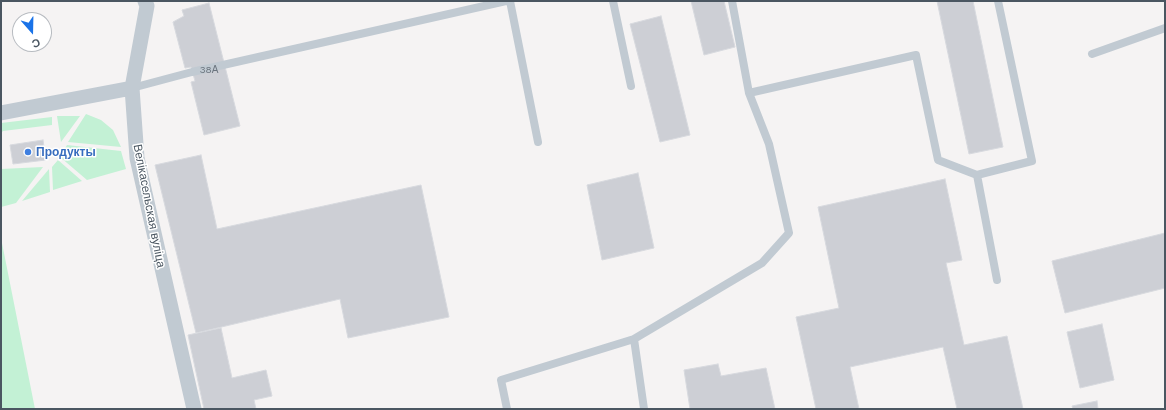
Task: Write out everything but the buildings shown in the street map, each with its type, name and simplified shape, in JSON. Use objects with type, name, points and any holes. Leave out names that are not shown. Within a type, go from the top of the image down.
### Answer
[{"type":"street","name":"Велікасельская вуліца","points":[[145,1],[147,6],[132,88],[138,158],[194,409]]},
{"type":"street","points":[[1,113],[132,88]]},
{"type":"lane","points":[[132,88],[192,72],[506,1]]},
{"type":"lane","points":[[510,1],[538,142]]},
{"type":"lane","points":[[614,1],[631,86]]},
{"type":"lane","points":[[507,409],[501,380],[634,339],[762,263],[789,233],[769,144],[749,93],[732,1]]},
{"type":"lane","points":[[749,93],[916,55],[938,160],[977,175],[1032,161],[998,1]]},
{"type":"lane","points":[[1092,54],[1165,28]]},
{"type":"lane","points":[[977,175],[996,280]]},
{"type":"lane","points":[[634,339],[644,409]]},
{"type":"green space","points":[[86,114],[101,120],[113,130],[121,147],[68,142]]},
{"type":"green space","points":[[57,116],[80,116],[61,142]]},
{"type":"green space","points":[[52,117],[52,125],[3,131],[1,133],[1,123]]},
{"type":"green space","points":[[67,145],[121,151],[126,169],[87,180],[60,157]]},
{"type":"green space","points":[[58,160],[82,181],[53,190],[52,167]]},
{"type":"green space","points":[[43,167],[16,203],[1,207],[1,169]]},
{"type":"green space","points":[[49,169],[50,192],[22,201]]},
{"type":"green space","points":[[1,238],[35,409],[1,409]]},
{"type":"place","name":"Продукты","points":[[28,152]]}]
